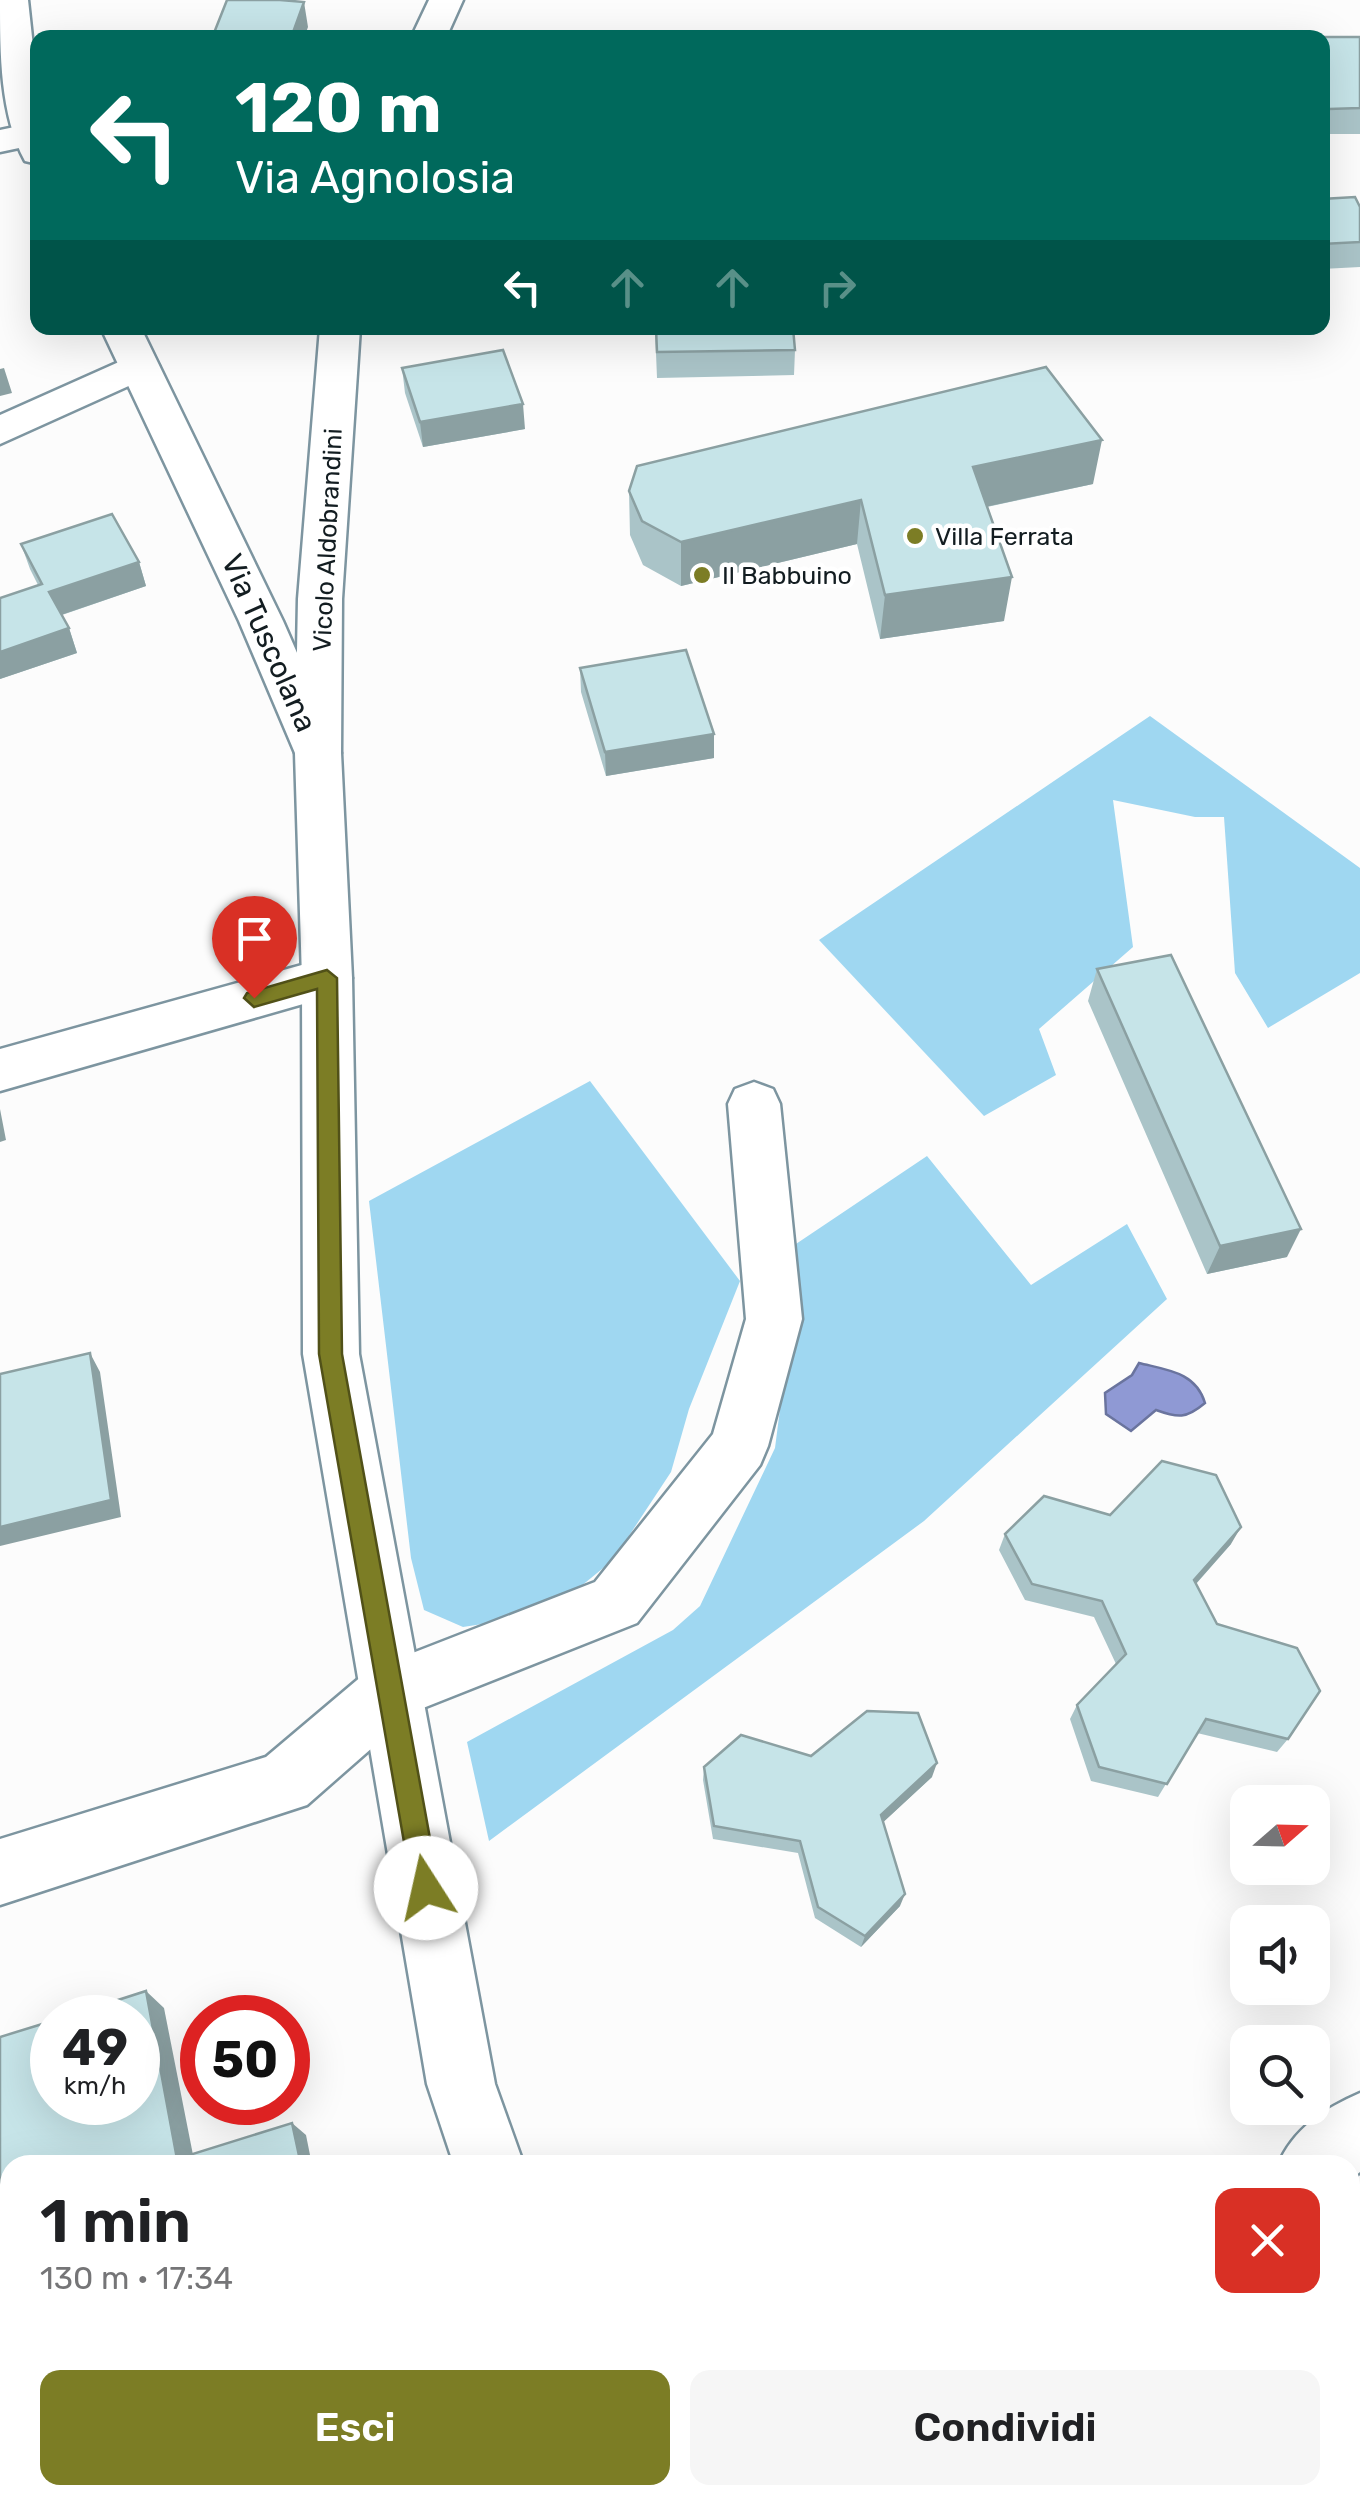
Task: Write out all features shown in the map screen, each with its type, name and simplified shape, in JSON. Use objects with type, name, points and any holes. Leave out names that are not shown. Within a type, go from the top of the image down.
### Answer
[{"type":"main road","points":[[10,0],[22,143]]},
{"type":"main road","points":[[432,30],[446,0]]},
{"type":"main road","name":"Vicolo Aldobrandini","points":[[318,753],[320,599],[339,335]]},
{"type":"main road","points":[[0,430],[130,347]]},
{"type":"main road","name":"Via Tuscolana","points":[[130,347],[261,621],[318,753],[327,978],[331,1354],[461,2084],[486,2155]]},
{"type":"main road","points":[[261,621],[320,599]]},
{"type":"main road","points":[[0,1070],[327,978]]},
{"type":"main road","points":[[0,1872],[284,1783],[391,1691],[616,1603],[739,1446],[774,1319],[754,1104]]},
{"type":"main road","points":[[1326,2155],[1360,2128]]},
{"type":"shaded area","points":[[1150,716],[1360,868],[1360,973],[1268,1028],[1235,973],[1224,817],[1195,817],[1113,800],[1133,947],[1039,1029],[1056,1075],[984,1116],[819,940]]},
{"type":"shaded area","points":[[590,1081],[740,1281],[689,1409],[671,1472],[613,1560],[547,1614],[463,1627],[424,1610],[411,1558],[369,1201]]},
{"type":"shaded area","points":[[927,1156],[1031,1285],[1127,1224],[1167,1299],[924,1521],[489,1841],[467,1742],[673,1630],[700,1606],[775,1448],[793,1308],[784,1252]]},
{"type":"shaded area","points":[[1139,1363],[1188,1379],[1205,1403],[1182,1416],[1156,1410],[1131,1431],[1106,1414],[1105,1393],[1132,1375]]},
{"type":"building","points":[[227,0],[304,2],[294,30],[215,30]]},
{"type":"building","points":[[1330,37],[1360,37],[1360,108],[1330,109]]},
{"type":"building","points":[[1355,197],[1360,207],[1360,242],[1330,244],[1330,199]]},
{"type":"building","points":[[656,335],[794,335],[795,350],[657,352]]},
{"type":"building","points":[[503,350],[523,404],[420,422],[402,368]]},
{"type":"building","points":[[1046,367],[1102,440],[973,467],[1012,577],[885,595],[861,500],[681,542],[642,521],[629,491],[637,466]]},
{"type":"building","points":[[112,514],[139,562],[49,592],[69,628],[0,652],[0,598],[42,584],[21,544]]},
{"type":"building","points":[[686,650],[714,734],[605,752],[580,668]]},
{"type":"building","points":[[1171,955],[1301,1229],[1220,1246],[1097,969]]},
{"type":"building","points":[[90,1353],[111,1500],[0,1527],[0,1374]]},
{"type":"building","points":[[1162,1461],[1216,1475],[1241,1527],[1194,1580],[1217,1624],[1297,1648],[1320,1691],[1288,1739],[1206,1719],[1167,1784],[1099,1767],[1077,1705],[1126,1654],[1102,1601],[1032,1584],[1005,1534],[1044,1496],[1110,1515]]},
{"type":"building","points":[[867,1711],[918,1713],[937,1763],[881,1815],[905,1894],[865,1936],[818,1907],[800,1841],[714,1826],[704,1767],[741,1735],[811,1756]]},
{"type":"building","points":[[30,2028],[30,2125],[160,2125],[160,2067],[176,2155],[0,2155],[0,2037]]},
{"type":"building","points":[[292,2125],[299,2155],[190,2155]]},
{"type":"place","name":"Villa Ferrata","points":[[915,536]]},
{"type":"place","name":"Il Babbuino","points":[[702,575]]},
{"type":"route","points":[[254,998],[327,978],[331,1354],[426,1888]]}]
